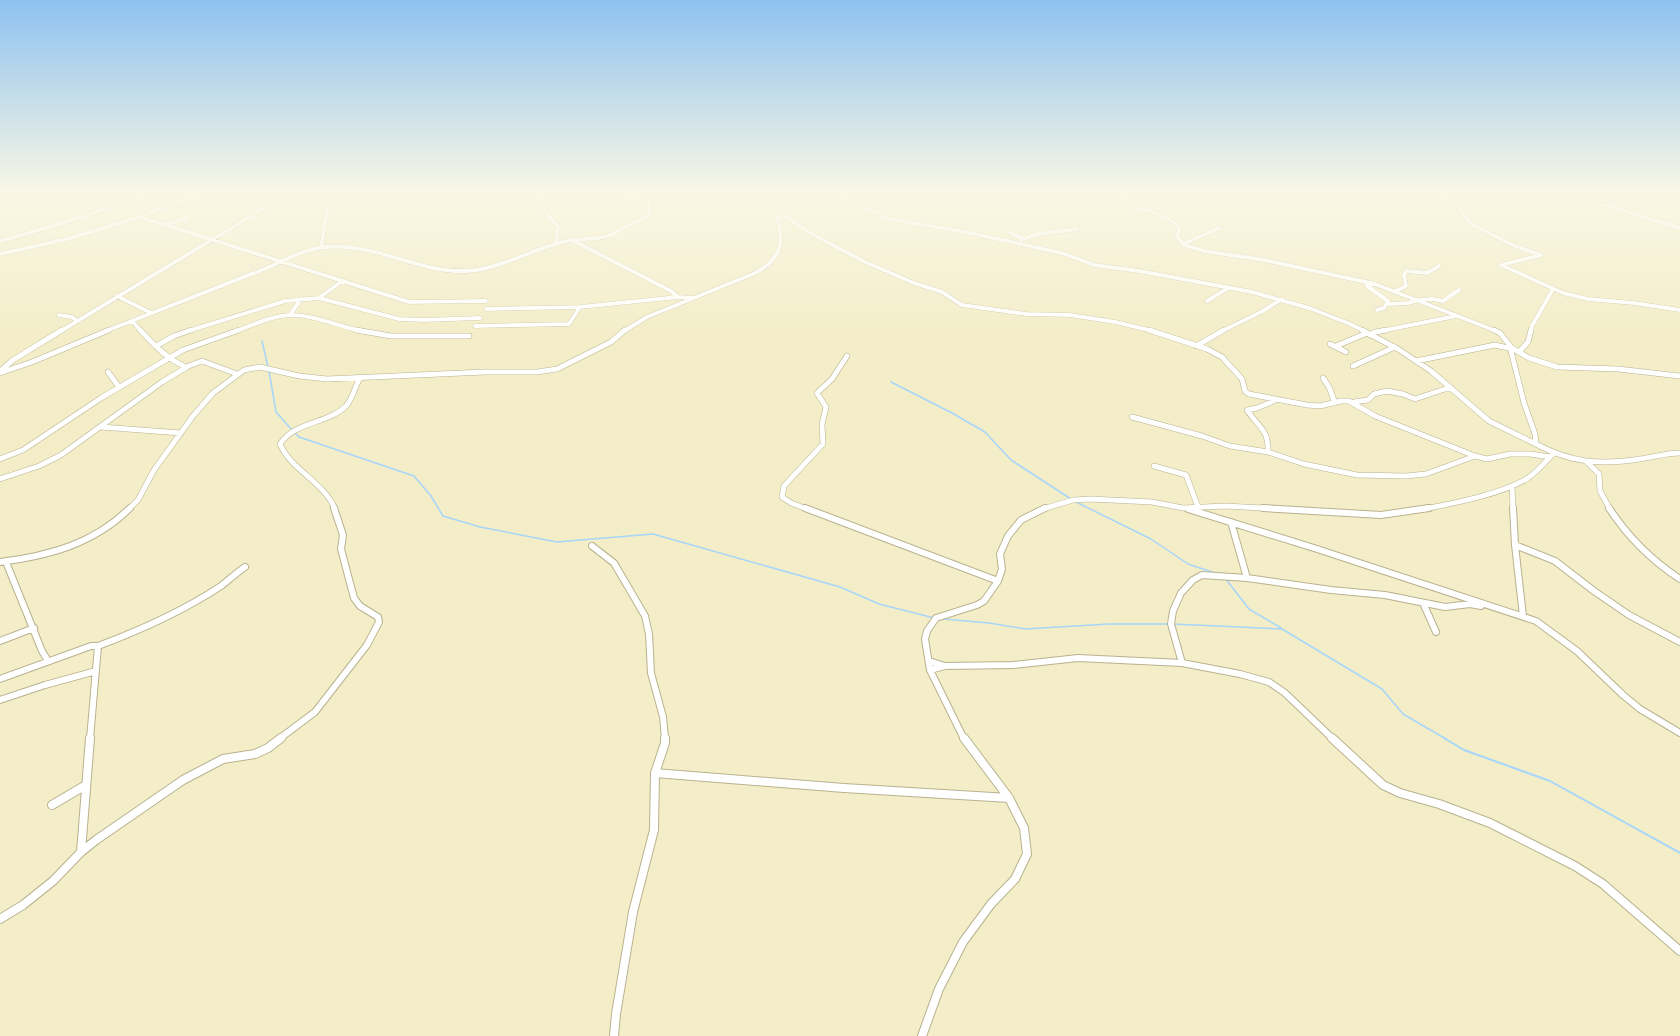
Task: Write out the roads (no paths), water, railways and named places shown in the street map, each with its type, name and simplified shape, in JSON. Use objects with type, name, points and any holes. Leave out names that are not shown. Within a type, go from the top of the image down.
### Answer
[{"type":"street","points":[[0,254],[56,241]]},
{"type":"street","points":[[0,372],[13,360],[210,241]]},
{"type":"street","points":[[216,241],[409,302],[486,301]]},
{"type":"street","points":[[321,248],[322,241]]},
{"type":"street","points":[[0,372],[272,266],[299,252],[321,248],[346,247],[364,250],[425,268],[467,271],[490,268],[508,263],[567,241]]},
{"type":"street","points":[[575,241],[671,291],[678,297]]},
{"type":"street","points":[[48,661],[42,651],[34,628],[3,562],[32,558],[65,549],[90,538],[106,528],[138,500],[154,470],[181,433],[213,393],[237,374],[244,370],[260,367],[312,378],[327,379],[409,377],[485,372],[537,372],[557,369],[611,342],[628,328],[647,317],[753,274],[771,262],[778,248],[779,241]]},
{"type":"street","points":[[826,241],[860,260],[914,283],[942,292],[962,305],[1026,314],[1070,315],[1115,322],[1157,332],[1207,349],[1222,357],[1242,379],[1245,391],[1247,393],[1276,400],[1315,406],[1346,401],[1354,402],[1368,400],[1374,394],[1386,391],[1403,394],[1415,399],[1450,389]]},
{"type":"street","points":[[1004,241],[1062,253],[1094,265],[1124,268],[1271,296],[1320,312],[1395,347],[1431,371],[1450,389],[1489,421],[1536,444],[1552,456]]},
{"type":"street","points":[[1012,243],[1017,241]]},
{"type":"street","points":[[1181,241],[1183,244],[1204,251],[1264,260],[1375,284],[1496,331],[1512,349],[1511,351],[1524,403],[1535,434],[1536,444]]},
{"type":"street","points":[[1183,244],[1188,241]]},
{"type":"street","points":[[1506,241],[1541,255],[1538,257],[1501,264],[1553,289],[1588,299],[1629,302],[1680,310]]},
{"type":"street","points":[[1396,291],[1406,286],[1404,275],[1406,271],[1427,274],[1439,266]]},
{"type":"street","points":[[319,298],[342,281]]},
{"type":"street","points":[[1375,284],[1369,284],[1367,286],[1385,298],[1388,301],[1388,304]]},
{"type":"street","points":[[1206,301],[1228,288]]},
{"type":"street","points":[[1519,352],[1528,342],[1532,326],[1553,289]]},
{"type":"street","points":[[1264,290],[1271,294],[1271,296]]},
{"type":"street","points":[[1377,310],[1384,308],[1388,304],[1408,303],[1432,299],[1443,301],[1459,290]]},
{"type":"street","points":[[117,296],[151,313]]},
{"type":"street","points":[[486,309],[580,307],[678,297],[692,298]]},
{"type":"street","points":[[156,346],[174,336],[220,320],[285,301],[301,299],[319,298],[399,319],[424,320],[480,318]]},
{"type":"street","points":[[290,315],[301,299]]},
{"type":"street","points":[[1196,346],[1222,331],[1261,312],[1282,299]]},
{"type":"street","points":[[475,326],[569,324],[580,307]]},
{"type":"street","points":[[59,315],[72,317],[76,321]]},
{"type":"street","points":[[0,459],[23,450],[119,387],[183,350],[273,318],[290,315],[309,317],[356,330],[391,336],[469,336]]},
{"type":"street","points":[[1336,346],[1376,332],[1456,316]]},
{"type":"street","points":[[132,321],[164,356],[187,367]]},
{"type":"street","points":[[1330,344],[1346,352]]},
{"type":"street","points":[[1416,361],[1495,345],[1512,349],[1529,358],[1560,368],[1618,369],[1680,376]]},
{"type":"street","points":[[1354,366],[1395,347]]},
{"type":"street","points":[[847,356],[832,379],[817,393],[826,407],[822,424],[823,444],[784,486],[782,497],[791,503],[998,581]]},
{"type":"street","points":[[0,479],[52,460],[101,427],[162,382],[187,367],[202,361],[237,374]]},
{"type":"street","points":[[108,372],[119,387]]},
{"type":"street","points":[[0,919],[23,905],[53,880],[81,852],[183,780],[223,759],[255,754],[268,748],[315,712],[368,645],[380,622],[378,617],[360,606],[354,598],[342,549],[343,535],[341,526],[333,505],[325,494],[287,456],[280,444],[287,434],[327,417],[347,405],[360,378]]},
{"type":"street","points":[[1323,378],[1329,387],[1335,403]]},
{"type":"street","points":[[1268,452],[1268,437],[1262,424],[1247,410],[1257,408],[1276,400]]},
{"type":"street","points":[[1354,402],[1363,410],[1377,417],[1475,456],[1487,459],[1510,454],[1530,454],[1587,462],[1629,460],[1680,453]]},
{"type":"street","points":[[1132,417],[1202,436],[1230,446],[1268,452],[1304,464],[1336,472],[1372,476],[1406,476],[1426,474],[1475,456]]},
{"type":"street","points":[[101,427],[181,433]]},
{"type":"street","points":[[1183,508],[1225,506],[1381,515],[1419,511],[1495,492],[1512,486],[1536,472],[1552,456]]},
{"type":"street","points":[[1587,462],[1600,474],[1600,491],[1603,499],[1632,538],[1656,563],[1680,579]]},
{"type":"street","points":[[1154,466],[1186,475],[1198,507]]},
{"type":"street","points":[[1512,486],[1520,615]]},
{"type":"street","points":[[922,1036],[939,989],[963,942],[991,904],[1015,879],[1027,854],[1024,828],[1009,798],[964,739],[930,670],[925,646],[927,630],[936,618],[977,605],[984,601],[998,581],[1002,569],[1000,554],[1008,536],[1022,520],[1047,507],[1073,500],[1090,499],[1152,502],[1183,508],[1314,548],[1424,586],[1520,615],[1546,627],[1577,651],[1623,695],[1663,724],[1680,733]]},
{"type":"street","points":[[1231,522],[1247,578]]},
{"type":"street","points":[[1515,545],[1555,561],[1617,608],[1680,642]]},
{"type":"street","points":[[592,546],[614,563],[645,616],[649,634],[651,673],[663,717],[665,743],[655,773],[654,830],[633,912],[616,1014],[614,1036]]},
{"type":"street","points":[[0,678],[91,646],[98,646],[157,622],[223,585],[245,567]]},
{"type":"street","points":[[1182,663],[1170,624],[1173,611],[1181,593],[1193,580],[1202,575],[1247,578],[1331,590],[1385,595],[1445,607],[1470,604],[1520,615]]},
{"type":"street","points":[[1423,603],[1436,632]]},
{"type":"street","points":[[0,641],[34,628]]},
{"type":"street","points":[[81,852],[98,646]]},
{"type":"street","points":[[930,670],[945,666],[1013,665],[1078,658],[1182,663],[1240,674],[1269,682],[1285,693],[1383,786],[1400,793],[1439,804],[1490,823],[1576,866],[1603,884],[1680,951]]},
{"type":"street","points":[[929,661],[945,666]]},
{"type":"street","points":[[0,700],[45,685],[96,671]]},
{"type":"street","points":[[655,773],[844,788],[1009,798]]},
{"type":"street","points":[[52,805],[86,785]]},
{"type":"waterway","points":[[262,341],[268,367]]},
{"type":"waterway","points":[[269,371],[276,412],[292,430]]},
{"type":"waterway","points":[[891,382],[952,413],[985,432],[1011,460],[1071,499]]},
{"type":"waterway","points":[[295,433],[299,437],[414,476],[431,496],[443,516],[480,527],[557,542],[653,534],[840,587],[879,604],[934,618]]},
{"type":"waterway","points":[[1076,502],[1151,539],[1188,564],[1215,573]]},
{"type":"waterway","points":[[1225,578],[1249,609],[1281,628]]},
{"type":"waterway","points":[[943,619],[989,623],[1025,629],[1109,624],[1169,624]]},
{"type":"waterway","points":[[1173,624],[1282,629],[1382,689],[1403,714],[1446,739]]},
{"type":"waterway","points":[[1444,738],[1464,750],[1550,781],[1680,853]]}]
